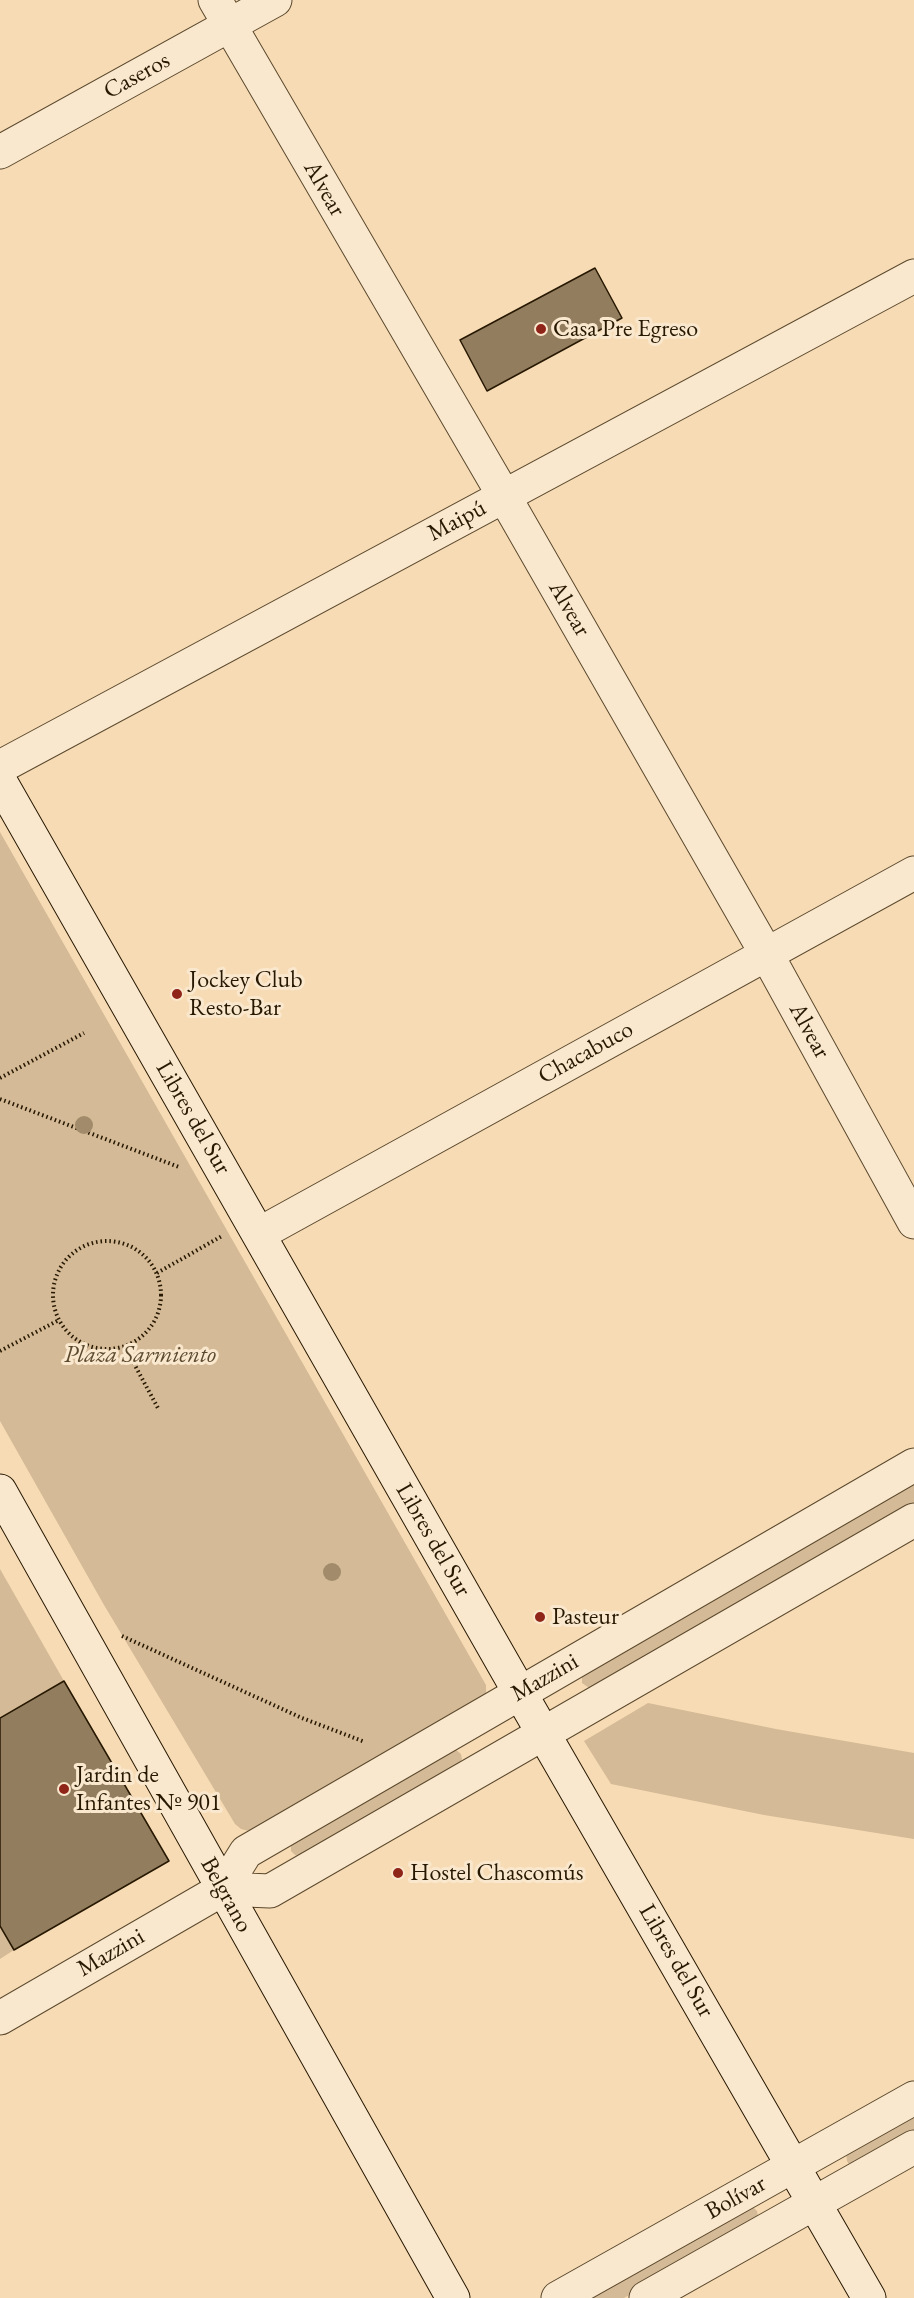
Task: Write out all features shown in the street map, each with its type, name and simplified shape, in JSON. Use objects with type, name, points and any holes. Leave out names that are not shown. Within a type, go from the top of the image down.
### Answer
[{"type":"street","name":"Caseros","points":[[0,152],[222,13],[274,0]]},
{"type":"street","name":"Alvear","points":[[222,13],[504,496],[766,953],[914,1222]]},
{"type":"street","name":"Maipú","points":[[0,766],[914,276]]},
{"type":"street","name":"Libres del Sur","points":[[0,781],[520,1693],[870,2298]]},
{"type":"street","name":"Chacabuco","points":[[255,1227],[914,873]]},
{"type":"street","name":"Mazzini","points":[[0,2018],[223,1889],[246,1852],[914,1465]]},
{"type":"street","name":"Belgrano","points":[[0,1491],[453,2298]]},
{"type":"street","name":"Mazzini","points":[[223,1889],[270,1891],[914,1520]]},
{"type":"street","name":"Bolívar","points":[[558,2298],[914,2098]]},
{"type":"street","name":"Bolívar","points":[[646,2298],[914,2147]]},
{"type":"path","points":[[0,1078],[84,1033]]},
{"type":"path","points":[[0,1099],[234,1188]]},
{"type":"path","points":[[157,1272],[255,1227]]},
{"type":"path","points":[[105,1241],[132,1246],[147,1257],[157,1272],[162,1290],[160,1308],[153,1325],[141,1338],[125,1347],[108,1350],[90,1347],[75,1339],[62,1327],[54,1311],[52,1293],[56,1275],[65,1260],[79,1248],[105,1241]]},
{"type":"path","points":[[0,1351],[59,1320]]},
{"type":"path","points":[[125,1347],[159,1410]]},
{"type":"path","points":[[120,1636],[302,1718],[407,1758]]},
{"type":"green space","name":"Plaza Sarmiento","points":[[0,832],[486,1685],[486,1694],[480,1701],[249,1831],[235,1824],[104,1605],[0,1421]]},
{"type":"green space","points":[[914,1480],[914,1505],[592,1690],[582,1683],[582,1674]]},
{"type":"green space","points":[[0,1569],[64,1681],[0,1718]]},
{"type":"green space","points":[[648,1703],[776,1729],[914,1753],[914,1839],[764,1815],[611,1784],[584,1741]]},
{"type":"green space","points":[[455,1749],[461,1754],[459,1767],[300,1857],[291,1851],[291,1842]]},
{"type":"green space","points":[[0,1926],[14,1950],[0,1959]]},
{"type":"green space","points":[[914,2111],[914,2137],[850,2166],[846,2152]]},
{"type":"green space","points":[[751,2205],[757,2211],[755,2224],[624,2298],[578,2298]]},
{"type":"building","name":"Casa Pre Egreso","points":[[595,268],[622,318],[487,391],[460,340]]},
{"type":"building","name":"Jardin de Infantes Nº 901","points":[[64,1681],[169,1861],[14,1950],[0,1926],[0,1718]]},
{"type":"place","name":"Casa Pre Egreso","points":[[541,329]]},
{"type":"place","name":"Jockey Club Resto-Bar","points":[[177,994]]},
{"type":"place","name":"Pasteur","points":[[540,1617]]},
{"type":"place","name":"Jardin de Infantes Nº 901","points":[[64,1789]]},
{"type":"place","name":"Hostel Chascomús","points":[[398,1873]]}]
